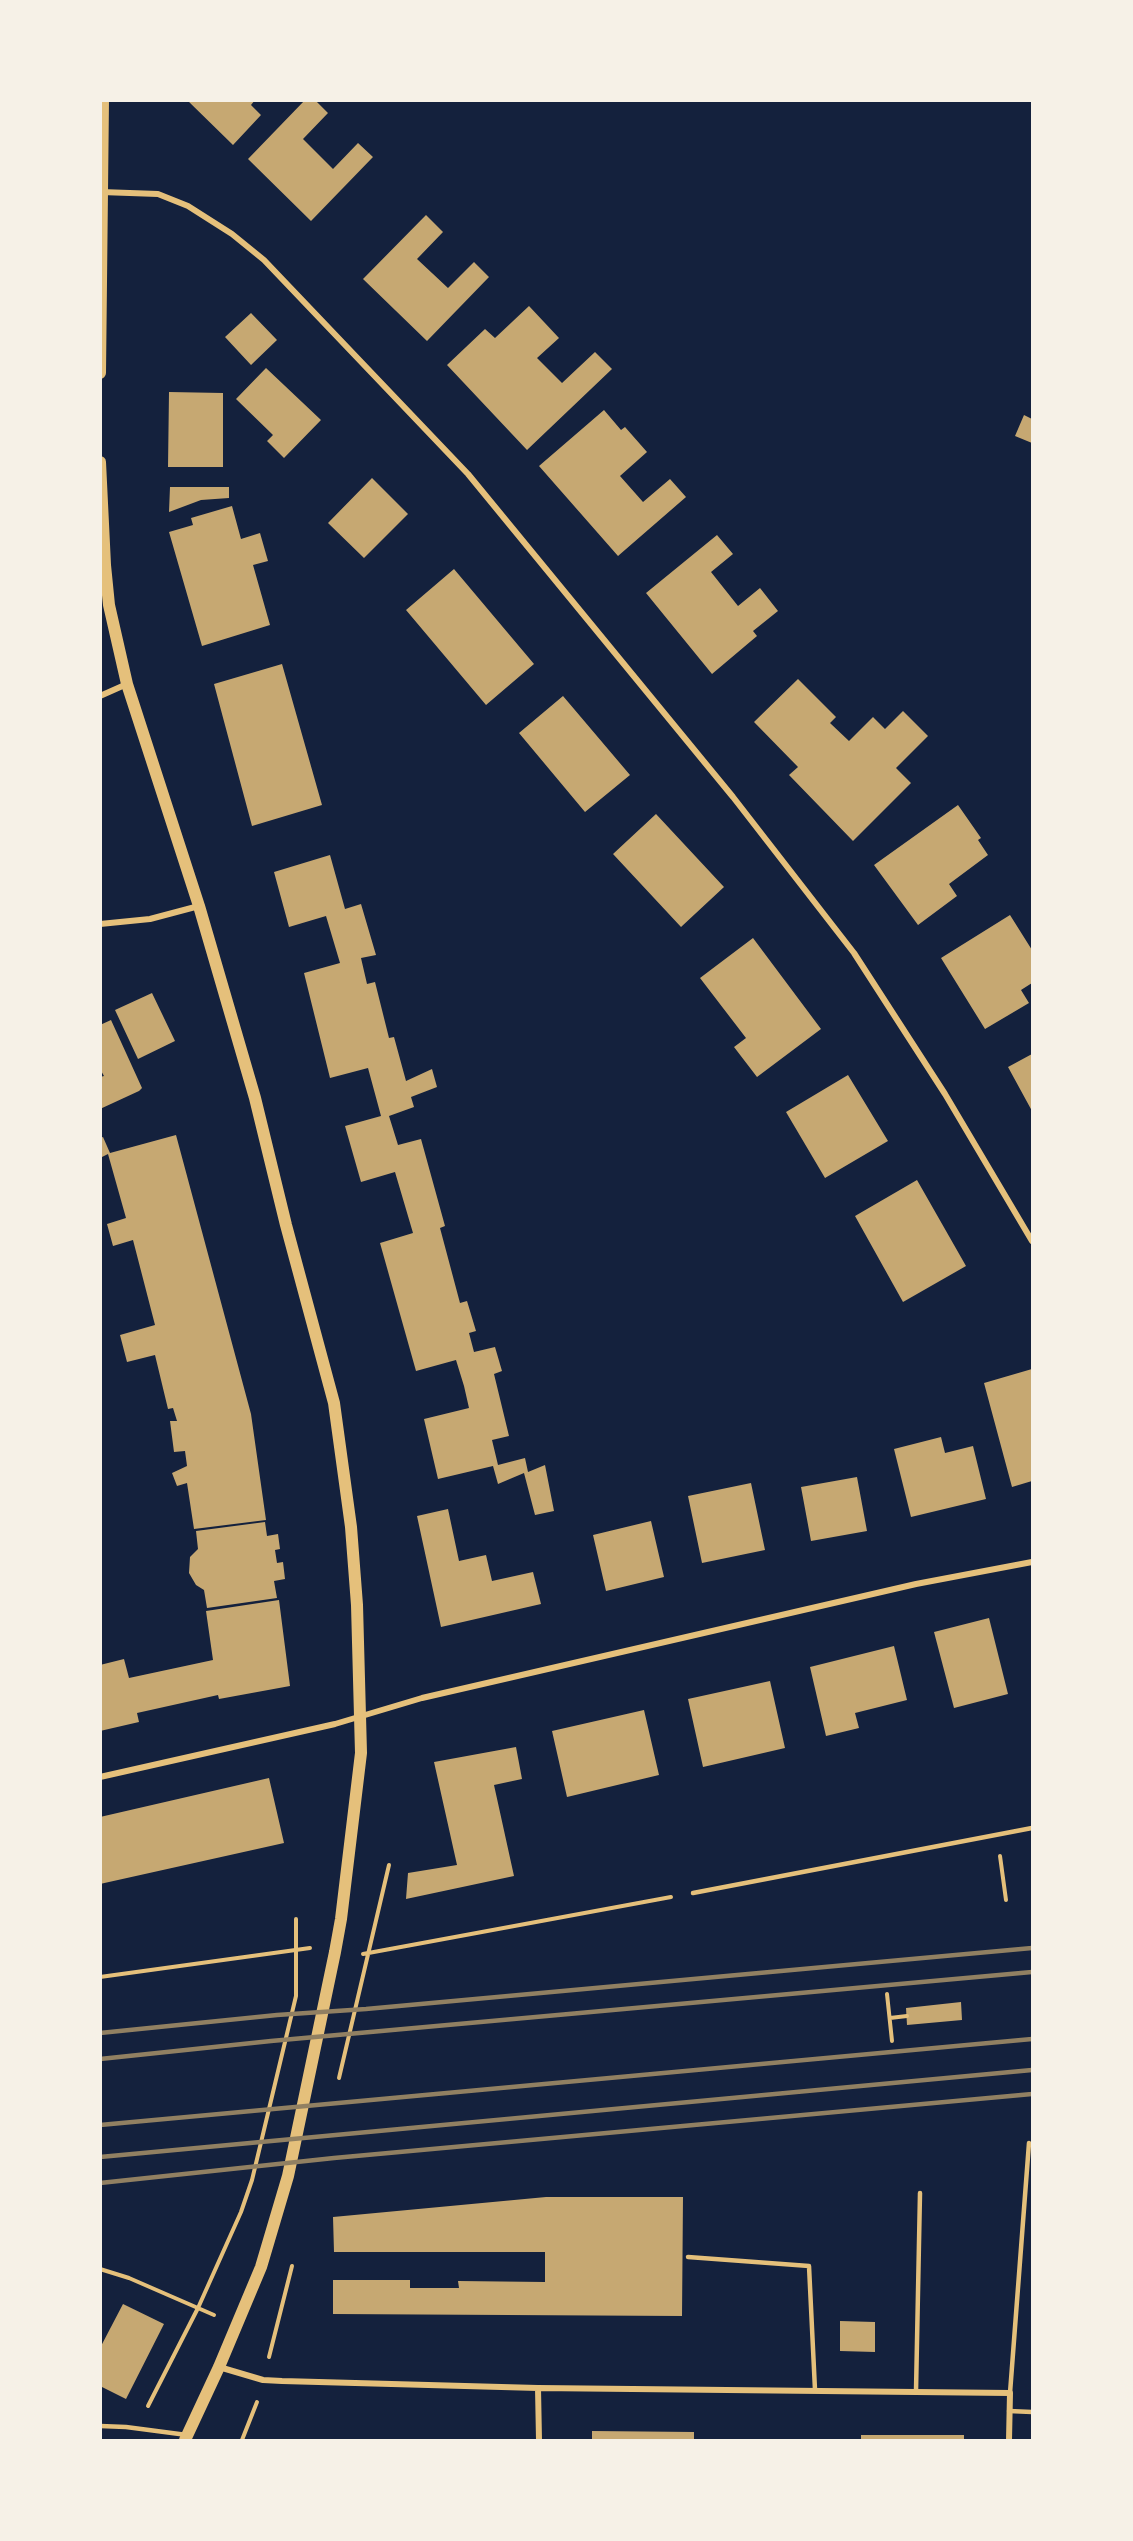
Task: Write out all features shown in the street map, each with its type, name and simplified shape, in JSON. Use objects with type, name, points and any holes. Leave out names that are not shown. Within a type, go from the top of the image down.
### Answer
[{"type":"main road","points":[[100,373],[103,100]]},
{"type":"main road","points":[[100,462],[109,605],[127,684],[199,906],[255,1098],[286,1225],[334,1403],[353,1550],[357,1605],[361,1753],[335,1952],[288,2176],[261,2267],[219,2367],[185,2439]]},
{"type":"street","points":[[101,192],[158,194],[189,206],[232,234],[264,260],[468,474],[733,797],[854,953],[945,1094],[1032,1240]]},
{"type":"street","points":[[100,696],[127,684]]},
{"type":"street","points":[[100,924],[150,919],[199,906]]},
{"type":"street","points":[[100,1777],[335,1724],[422,1698],[916,1584],[1032,1562]]},
{"type":"street","points":[[219,2367],[263,2380],[538,2388],[1010,2393],[1009,2440]]},
{"type":"street","points":[[538,2388],[539,2440]]},
{"type":"lane","points":[[693,1893],[1032,1828]]},
{"type":"lane","points":[[1010,2393],[1029,2143]]},
{"type":"lane","points":[[916,2391],[920,2193]]},
{"type":"lane","points":[[688,2258],[809,2266],[815,2390]]},
{"type":"lane","points":[[1009,2411],[1032,2412]]},
{"type":"lane","points":[[100,2426],[136,2428],[185,2439]]},
{"type":"path","points":[[997,1834],[1006,1900]]},
{"type":"path","points":[[356,1955],[693,1893]]},
{"type":"path","points":[[136,2428],[164,2378],[198,2308],[241,2212],[252,2180],[296,1996],[296,1919]]},
{"type":"path","points":[[100,1977],[304,1947]]},
{"type":"path","points":[[887,1994],[892,2041]]},
{"type":"path","points":[[890,2018],[907,2016]]},
{"type":"path","points":[[100,2269],[129,2278],[237,2325]]},
{"type":"path","points":[[242,2440],[256,2408]]},
{"type":"building","points":[[187,100],[255,100],[251,105],[261,115],[233,145]]},
{"type":"building","points":[[305,100],[315,100],[328,113],[303,139],[333,169],[358,143],[373,157],[311,221],[248,159]]},
{"type":"building","points":[[426,215],[443,232],[417,259],[448,288],[474,262],[489,277],[427,341],[363,279]]},
{"type":"building","points":[[529,306],[559,338],[537,358],[562,383],[595,352],[612,369],[527,450],[447,365],[485,329],[495,338]]},
{"type":"building","points":[[251,313],[277,340],[251,365],[225,337]]},
{"type":"building","points":[[266,368],[321,420],[284,458],[267,441],[273,435],[236,399]]},
{"type":"building","points":[[169,392],[223,393],[223,467],[168,467]]},
{"type":"building","points":[[604,410],[621,430],[625,427],[647,452],[620,476],[643,502],[670,479],[686,497],[618,556],[539,466]]},
{"type":"building","points":[[1024,415],[1032,419],[1032,443],[1015,436]]},
{"type":"building","points":[[372,478],[408,514],[364,558],[328,523]]},
{"type":"building","points":[[170,487],[229,487],[229,498],[201,500],[169,512]]},
{"type":"building","points":[[232,506],[241,539],[260,533],[268,561],[253,565],[270,625],[202,646],[169,532],[193,525],[191,518]]},
{"type":"building","points":[[717,535],[733,554],[711,572],[738,606],[760,588],[778,611],[753,631],[757,636],[712,674],[646,593]]},
{"type":"building","points":[[454,569],[534,664],[486,705],[406,610]]},
{"type":"building","points":[[282,664],[322,805],[252,826],[214,684]]},
{"type":"building","points":[[798,679],[836,717],[830,723],[849,741],[873,717],[885,729],[903,711],[928,736],[896,768],[911,783],[853,841],[789,775],[798,767],[754,722]]},
{"type":"building","points":[[563,696],[630,775],[585,812],[519,733]]},
{"type":"building","points":[[958,805],[981,838],[978,840],[988,855],[949,884],[957,896],[918,925],[874,865]]},
{"type":"building","points":[[656,814],[724,887],[681,927],[613,854]]},
{"type":"building","points":[[330,855],[345,909],[361,904],[376,955],[361,958],[367,984],[375,982],[389,1038],[394,1037],[406,1081],[432,1069],[437,1087],[411,1097],[414,1107],[389,1116],[398,1145],[421,1139],[445,1226],[440,1228],[460,1303],[467,1301],[476,1331],[469,1333],[474,1352],[495,1347],[502,1371],[494,1374],[509,1436],[492,1440],[498,1465],[525,1458],[528,1472],[545,1465],[554,1511],[535,1515],[524,1473],[498,1484],[493,1466],[438,1479],[424,1419],[469,1408],[464,1386],[456,1360],[416,1371],[380,1243],[413,1233],[395,1172],[361,1182],[345,1126],[381,1116],[368,1068],[330,1078],[304,973],[340,963],[326,916],[289,927],[274,872]]},
{"type":"building","points":[[1010,915],[1032,950],[1032,983],[1021,990],[1029,1003],[985,1029],[941,958]]},
{"type":"building","points":[[753,938],[821,1029],[757,1077],[734,1047],[746,1038],[700,978]]},
{"type":"building","points":[[152,993],[175,1041],[138,1059],[115,1010]]},
{"type":"building","points":[[111,1020],[142,1088],[100,1109],[100,1077],[104,1076],[100,1069],[100,1025]]},
{"type":"building","points":[[1032,1054],[1032,1111],[1008,1067]]},
{"type":"building","points":[[848,1075],[888,1141],[825,1178],[786,1112]]},
{"type":"building","points":[[176,1135],[251,1414],[266,1520],[194,1529],[187,1483],[177,1486],[172,1473],[187,1466],[185,1451],[174,1452],[170,1421],[177,1421],[173,1408],[168,1409],[155,1355],[127,1362],[120,1335],[155,1325],[133,1240],[113,1246],[107,1224],[126,1218],[108,1154],[100,1158],[100,1138],[103,1137],[110,1153]]},
{"type":"building","points":[[917,1180],[966,1266],[903,1302],[855,1216]]},
{"type":"building","points":[[1032,1369],[1032,1481],[1012,1487],[984,1383]]},
{"type":"building","points":[[941,1437],[945,1453],[973,1446],[986,1499],[911,1517],[894,1449]]},
{"type":"building","points":[[857,1477],[867,1531],[811,1541],[801,1487]]},
{"type":"building","points":[[751,1483],[765,1550],[702,1563],[688,1496]]},
{"type":"building","points":[[448,1509],[459,1561],[486,1555],[492,1581],[533,1572],[541,1604],[441,1627],[417,1516]]},
{"type":"building","points":[[651,1521],[664,1577],[606,1591],[593,1535]]},
{"type":"building","points":[[265,1522],[267,1536],[278,1534],[280,1549],[275,1550],[277,1563],[283,1562],[285,1579],[274,1581],[277,1598],[207,1608],[204,1590],[196,1585],[189,1573],[190,1557],[198,1549],[196,1531]]},
{"type":"building","points":[[279,1600],[290,1686],[219,1699],[218,1695],[137,1713],[139,1722],[100,1731],[100,1665],[124,1659],[129,1678],[213,1660],[206,1611]]},
{"type":"building","points":[[989,1618],[1008,1694],[954,1708],[934,1632]]},
{"type":"building","points":[[894,1646],[907,1700],[855,1713],[859,1728],[826,1736],[810,1667]]},
{"type":"building","points":[[770,1681],[785,1748],[703,1767],[688,1699]]},
{"type":"building","points":[[644,1710],[659,1775],[567,1797],[552,1731]]},
{"type":"building","points":[[516,1747],[522,1779],[494,1785],[514,1876],[406,1899],[408,1873],[457,1865],[434,1762]]},
{"type":"building","points":[[269,1778],[284,1843],[100,1884],[100,1817]]},
{"type":"building","points":[[961,2002],[962,2020],[907,2025],[906,2008]]},
{"type":"building","points":[[546,2197],[683,2197],[682,2316],[333,2314],[333,2280],[410,2280],[410,2288],[459,2288],[458,2281],[545,2282],[545,2252],[334,2252],[333,2217]]},
{"type":"building","points":[[123,2304],[164,2324],[126,2399],[100,2386],[100,2348]]},
{"type":"building","points":[[840,2321],[875,2322],[875,2352],[840,2351]]},
{"type":"building","points":[[592,2431],[694,2432],[694,2440],[592,2440]]},
{"type":"building","points":[[861,2435],[964,2435],[964,2440],[861,2440]]},
{"type":"railway","points":[[100,2033],[277,2015],[366,2009],[1032,1948]]},
{"type":"railway","points":[[100,2059],[271,2041],[1032,1972]]},
{"type":"railway","points":[[100,2125],[1032,2039]]},
{"type":"railway","points":[[100,2157],[1032,2070]]},
{"type":"railway","points":[[100,2183],[334,2158],[1032,2094]]}]
